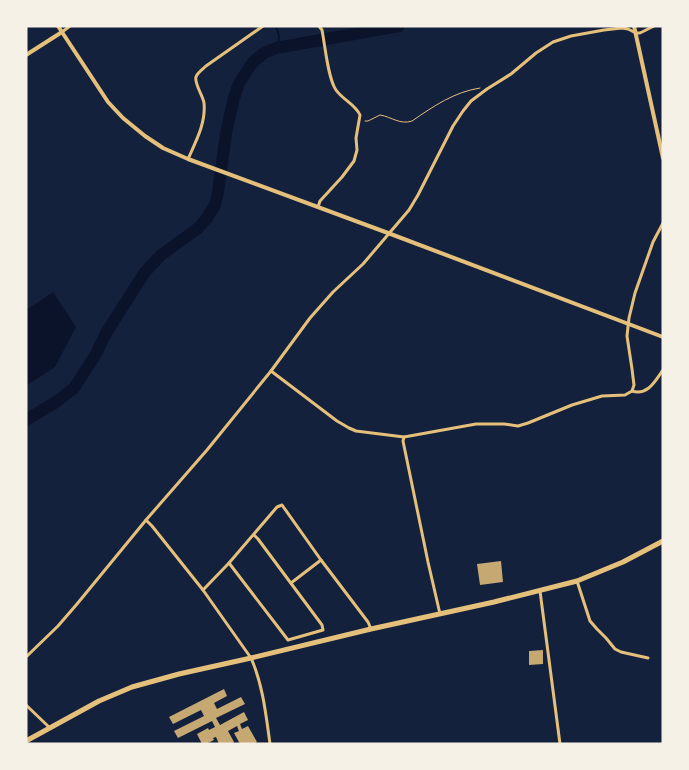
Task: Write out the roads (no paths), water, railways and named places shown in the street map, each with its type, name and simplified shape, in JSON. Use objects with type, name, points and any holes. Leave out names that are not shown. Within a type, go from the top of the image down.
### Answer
[{"type":"highway","points":[[26,741],[99,702],[132,687],[179,674],[577,581],[617,565],[663,542]]},
{"type":"street","points":[[58,26],[108,102],[123,118],[163,148],[663,337]]},
{"type":"street","points":[[26,55],[70,26]]},
{"type":"street","points":[[188,159],[203,124],[204,113],[204,101],[195,78],[206,66],[263,26]]},
{"type":"street","points":[[318,207],[320,201],[354,162],[360,120],[358,112],[336,91],[332,82],[324,36],[319,26]]},
{"type":"street","points":[[634,26],[663,158]]},
{"type":"street","points":[[26,657],[58,626],[207,450],[310,318],[363,264],[409,210],[462,111],[487,89],[512,74],[536,53],[553,42],[571,36],[622,28],[636,33],[654,26]]},
{"type":"street","points":[[632,391],[634,385],[627,336],[628,324],[635,293],[653,242],[663,223]]},
{"type":"street","points":[[271,370],[337,421],[349,428],[356,431],[404,437],[476,424],[518,426],[572,405],[602,396],[625,395],[632,391],[643,392],[649,388],[663,370]]},
{"type":"street","points":[[404,437],[403,441],[440,614]]},
{"type":"street","points":[[203,590],[208,587],[277,508],[282,505],[368,622],[371,629]]},
{"type":"street","points":[[146,520],[203,590],[251,658],[266,711],[270,744]]},
{"type":"street","points":[[229,563],[288,640],[323,630],[322,625],[254,535]]},
{"type":"street","points":[[290,583],[321,560]]},
{"type":"street","points":[[577,581],[590,621],[614,649],[648,658]]},
{"type":"street","points":[[540,591],[560,744]]},
{"type":"street","points":[[26,704],[51,728]]},
{"type":"water","points":[[53,292],[76,327],[55,367],[26,386],[26,310]]},
{"type":"waterway","points":[[275,26],[279,37],[276,48]]},
{"type":"waterway","points":[[26,420],[56,402],[74,388],[145,272],[161,255],[197,229],[207,218],[215,205],[218,192],[226,133],[234,98],[239,83],[253,62],[264,53],[276,48],[399,26]]}]
